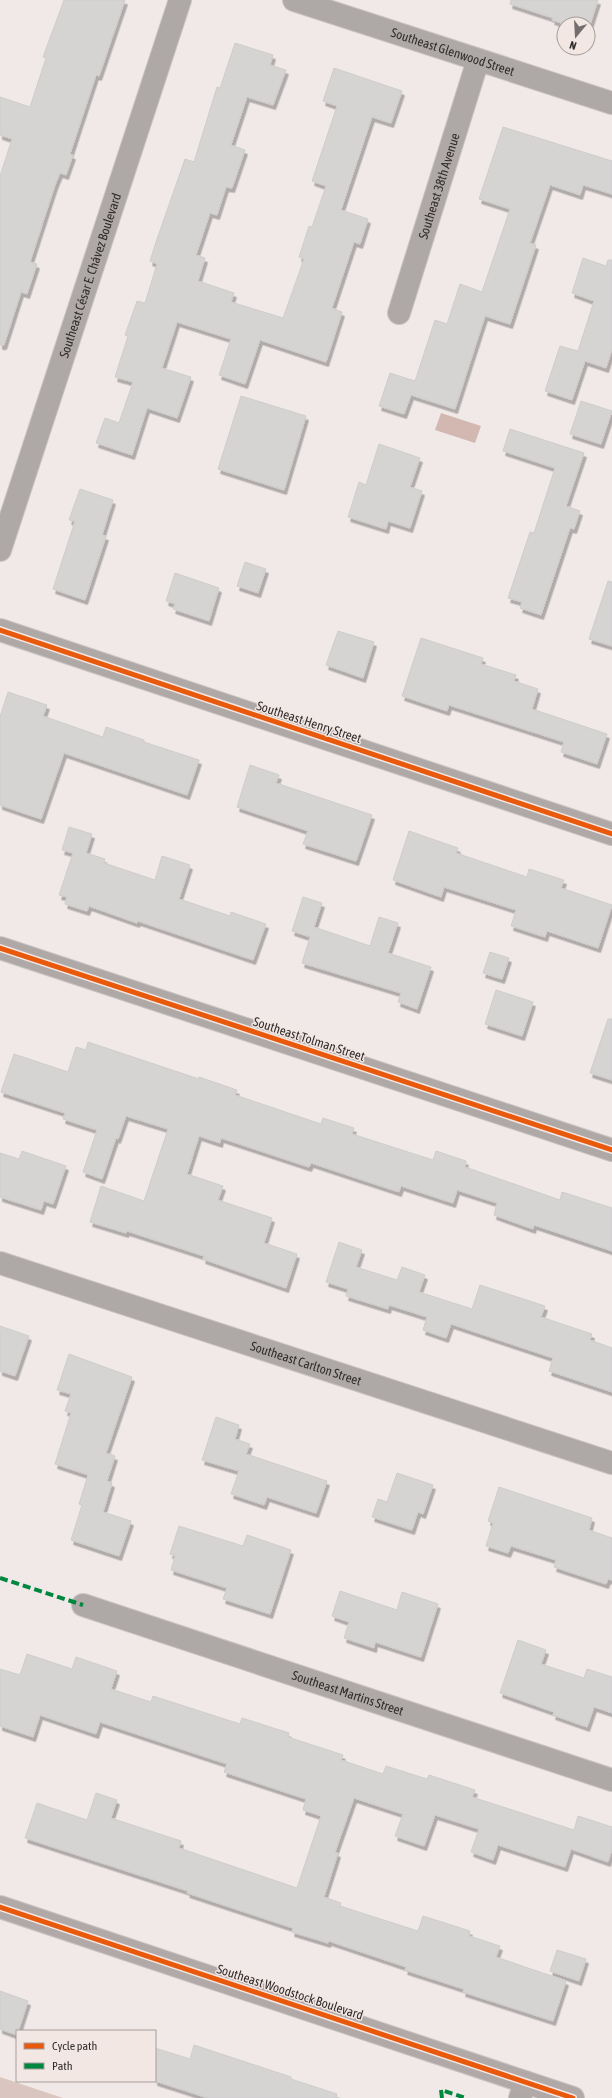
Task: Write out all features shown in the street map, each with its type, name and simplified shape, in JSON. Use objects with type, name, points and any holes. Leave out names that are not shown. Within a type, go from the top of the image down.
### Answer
[{"type":"main road","name":"Southeast Woodstock Boulevard","points":[[0,1907],[523,2090],[573,2098]]},
{"type":"street","name":"Southeast César E. Chávez Boulevard","points":[[0,550],[180,0]]},
{"type":"street","name":"Southeast Glenwood Street","points":[[294,0],[612,103]]},
{"type":"street","name":"Southeast 38th Avenue","points":[[399,313],[478,60]]},
{"type":"street","name":"Southeast Henry Street","points":[[0,630],[612,834]]},
{"type":"street","name":"Southeast Tolman Street","points":[[0,948],[612,1150]]},
{"type":"street","name":"Southeast Carlton Street","points":[[0,1263],[612,1463]]},
{"type":"street","name":"Southeast Martins Street","points":[[83,1605],[612,1780]]},
{"type":"shaded area","points":[[441,413],[481,426],[475,443],[435,430]]},
{"type":"shaded area","points":[[0,2077],[63,2098],[0,2098]]},
{"type":"building","points":[[64,0],[125,0],[99,76],[96,75],[70,154],[73,155],[66,175],[60,173],[55,185],[30,262],[37,264],[27,294],[21,292],[4,345],[0,345],[0,176],[12,139],[0,135],[0,97],[30,107],[46,58],[43,57]]},
{"type":"building","points":[[511,0],[598,0],[593,16],[556,16],[556,21],[552,20],[553,18],[510,4]]},
{"type":"building","points":[[235,43],[273,55],[270,65],[286,70],[273,105],[247,97],[231,145],[245,150],[232,188],[226,187],[217,215],[210,213],[196,255],[205,258],[198,281],[234,293],[231,302],[283,318],[304,259],[299,257],[309,226],[312,227],[326,186],[312,181],[337,106],[323,101],[334,68],[402,91],[391,123],[372,117],[341,210],[368,219],[360,244],[354,242],[332,308],[342,312],[326,362],[260,340],[245,384],[219,375],[231,339],[177,322],[162,368],[191,377],[177,418],[147,408],[132,455],[96,443],[105,418],[119,423],[133,382],[115,377],[128,336],[125,335],[137,301],[145,303],[157,264],[150,261],[156,242],[185,159],[194,162],[217,87],[220,88]]},
{"type":"building","points":[[503,127],[612,161],[612,194],[583,185],[580,195],[550,185],[530,243],[536,245],[510,324],[485,316],[455,409],[411,395],[404,414],[379,406],[390,373],[415,381],[435,320],[447,324],[460,284],[482,292],[510,209],[479,199]]},
{"type":"building","points":[[583,258],[606,266],[608,260],[612,260],[612,349],[606,368],[585,361],[572,400],[545,391],[560,346],[578,351],[594,301],[572,293]]},
{"type":"building","points":[[241,396],[306,416],[284,490],[218,469]]},
{"type":"building","points":[[581,401],[612,411],[601,444],[570,434]]},
{"type":"building","points":[[510,429],[584,453],[566,506],[580,511],[574,529],[570,528],[541,615],[520,608],[522,602],[508,598],[530,532],[534,533],[555,468],[503,451]]},
{"type":"building","points":[[379,444],[420,458],[410,487],[422,491],[410,528],[388,521],[386,529],[348,517],[359,482],[366,485]]},
{"type":"building","points":[[80,489],[113,500],[102,535],[106,536],[85,600],[53,589],[75,521],[69,520]]},
{"type":"building","points":[[245,562],[266,569],[258,593],[237,586]]},
{"type":"building","points":[[175,573],[219,588],[209,621],[173,609],[175,604],[166,601]]},
{"type":"building","points":[[608,581],[612,582],[612,646],[589,639]]},
{"type":"building","points":[[338,631],[374,642],[363,678],[326,665]]},
{"type":"building","points":[[421,638],[483,658],[481,664],[516,675],[514,681],[538,689],[532,709],[607,734],[597,764],[561,752],[564,742],[449,705],[447,711],[402,696]]},
{"type":"building","points":[[8,692],[47,705],[43,716],[103,737],[106,727],[144,740],[144,742],[199,760],[187,795],[64,753],[41,819],[0,805],[0,717]]},
{"type":"building","points":[[250,765],[279,775],[276,783],[372,815],[356,861],[303,844],[308,831],[237,807]]},
{"type":"building","points":[[69,827],[92,834],[86,853],[105,859],[104,863],[155,880],[162,856],[190,865],[179,899],[230,916],[231,912],[266,924],[253,960],[89,906],[87,911],[65,904],[67,897],[59,895],[73,853],[62,850]]},
{"type":"building","points":[[409,831],[458,848],[456,853],[527,877],[529,869],[564,880],[561,888],[612,905],[598,948],[547,931],[545,937],[511,926],[516,910],[444,887],[441,897],[393,880]]},
{"type":"building","points":[[303,897],[322,903],[314,927],[370,946],[379,917],[398,923],[388,953],[431,967],[417,1009],[398,1002],[401,993],[302,963],[310,937],[292,931]]},
{"type":"building","points":[[490,952],[509,958],[502,979],[483,973]]},
{"type":"building","points":[[496,990],[533,1002],[522,1036],[485,1024]]},
{"type":"building","points":[[608,1019],[612,1019],[612,1080],[590,1073]]},
{"type":"building","points":[[88,1042],[237,1090],[235,1095],[321,1124],[323,1118],[354,1128],[352,1134],[433,1160],[436,1151],[466,1161],[465,1167],[560,1200],[562,1192],[612,1208],[612,1251],[534,1225],[533,1229],[494,1215],[497,1203],[457,1190],[453,1203],[401,1186],[399,1192],[311,1163],[309,1167],[221,1138],[220,1143],[199,1136],[187,1174],[223,1186],[218,1200],[272,1218],[264,1243],[297,1254],[286,1288],[203,1259],[204,1256],[127,1231],[126,1233],[90,1222],[101,1186],[144,1201],[168,1129],[126,1116],[118,1139],[116,1138],[102,1179],[83,1172],[97,1130],[63,1119],[65,1113],[1,1092],[14,1054],[68,1072],[76,1047],[86,1050]]},
{"type":"building","points":[[22,1151],[66,1166],[53,1204],[44,1201],[41,1210],[0,1197],[0,1153],[19,1159]]},
{"type":"building","points":[[339,1242],[362,1250],[356,1267],[397,1280],[402,1267],[425,1275],[419,1292],[472,1309],[480,1285],[545,1306],[541,1317],[592,1334],[590,1340],[612,1348],[612,1392],[549,1371],[553,1358],[451,1324],[446,1338],[423,1330],[427,1317],[389,1305],[388,1309],[346,1296],[348,1289],[326,1282]]},
{"type":"building","points":[[0,1326],[29,1336],[15,1376],[0,1371]]},
{"type":"building","points":[[69,1354],[132,1377],[106,1453],[115,1456],[107,1481],[112,1483],[103,1512],[131,1521],[119,1556],[71,1540],[82,1505],[79,1504],[88,1475],[55,1464],[71,1413],[65,1411],[71,1394],[57,1390]]},
{"type":"building","points":[[216,1417],[239,1425],[235,1439],[250,1444],[246,1454],[327,1481],[316,1513],[267,1497],[264,1505],[231,1494],[239,1471],[202,1460]]},
{"type":"building","points":[[397,1473],[433,1485],[423,1514],[418,1512],[412,1530],[372,1517],[378,1499],[387,1502]]},
{"type":"building","points":[[499,1487],[592,1518],[589,1530],[612,1538],[612,1580],[608,1579],[606,1584],[554,1567],[556,1560],[511,1546],[508,1553],[486,1546],[493,1523],[488,1521]]},
{"type":"building","points":[[179,1526],[243,1546],[247,1535],[291,1550],[270,1614],[223,1599],[227,1588],[171,1570],[175,1556],[170,1554]]},
{"type":"building","points":[[340,1591],[397,1610],[402,1592],[438,1604],[421,1657],[375,1642],[374,1648],[344,1638],[349,1622],[332,1616]]},
{"type":"building","points":[[518,1640],[546,1650],[541,1664],[584,1678],[587,1669],[612,1677],[612,1713],[594,1707],[587,1727],[553,1715],[554,1712],[500,1693]]},
{"type":"building","points":[[27,1654],[72,1669],[76,1657],[117,1671],[111,1689],[151,1702],[153,1696],[240,1724],[242,1718],[289,1733],[288,1737],[343,1755],[341,1760],[383,1774],[386,1766],[427,1779],[429,1775],[475,1790],[472,1797],[574,1830],[578,1816],[612,1827],[612,1849],[608,1862],[571,1849],[565,1867],[498,1845],[493,1860],[471,1852],[479,1829],[435,1815],[424,1846],[395,1836],[403,1814],[354,1798],[335,1852],[338,1853],[324,1897],[341,1903],[340,1906],[418,1931],[423,1916],[470,1931],[469,1936],[500,1946],[496,1957],[566,1981],[553,2021],[463,1992],[464,1989],[405,1970],[406,1967],[329,1941],[328,1943],[292,1932],[293,1928],[187,1893],[188,1891],[25,1838],[37,1803],[87,1820],[96,1793],[117,1800],[111,1818],[181,1841],[179,1848],[297,1888],[321,1816],[303,1810],[306,1799],[224,1772],[227,1764],[100,1722],[96,1734],[40,1715],[33,1737],[0,1726],[0,1669],[20,1675]]},
{"type":"building","points":[[557,1950],[586,1959],[579,1981],[550,1971]]},
{"type":"building","points":[[0,1991],[28,2001],[19,2030],[16,2030],[16,2035],[0,2029]]},
{"type":"building","points":[[194,2045],[337,2094],[336,2098],[208,2098],[156,2081],[156,2048],[190,2059]]},
{"type":"marked path","points":[[0,1578],[83,1605]]},
{"type":"marked path","points":[[442,2098],[441,2090],[466,2098]]},
{"type":"cycle path","points":[[0,630],[612,834]]},
{"type":"cycle path","points":[[0,948],[612,1150]]},
{"type":"cycle path","points":[[0,1907],[573,2098]]}]
